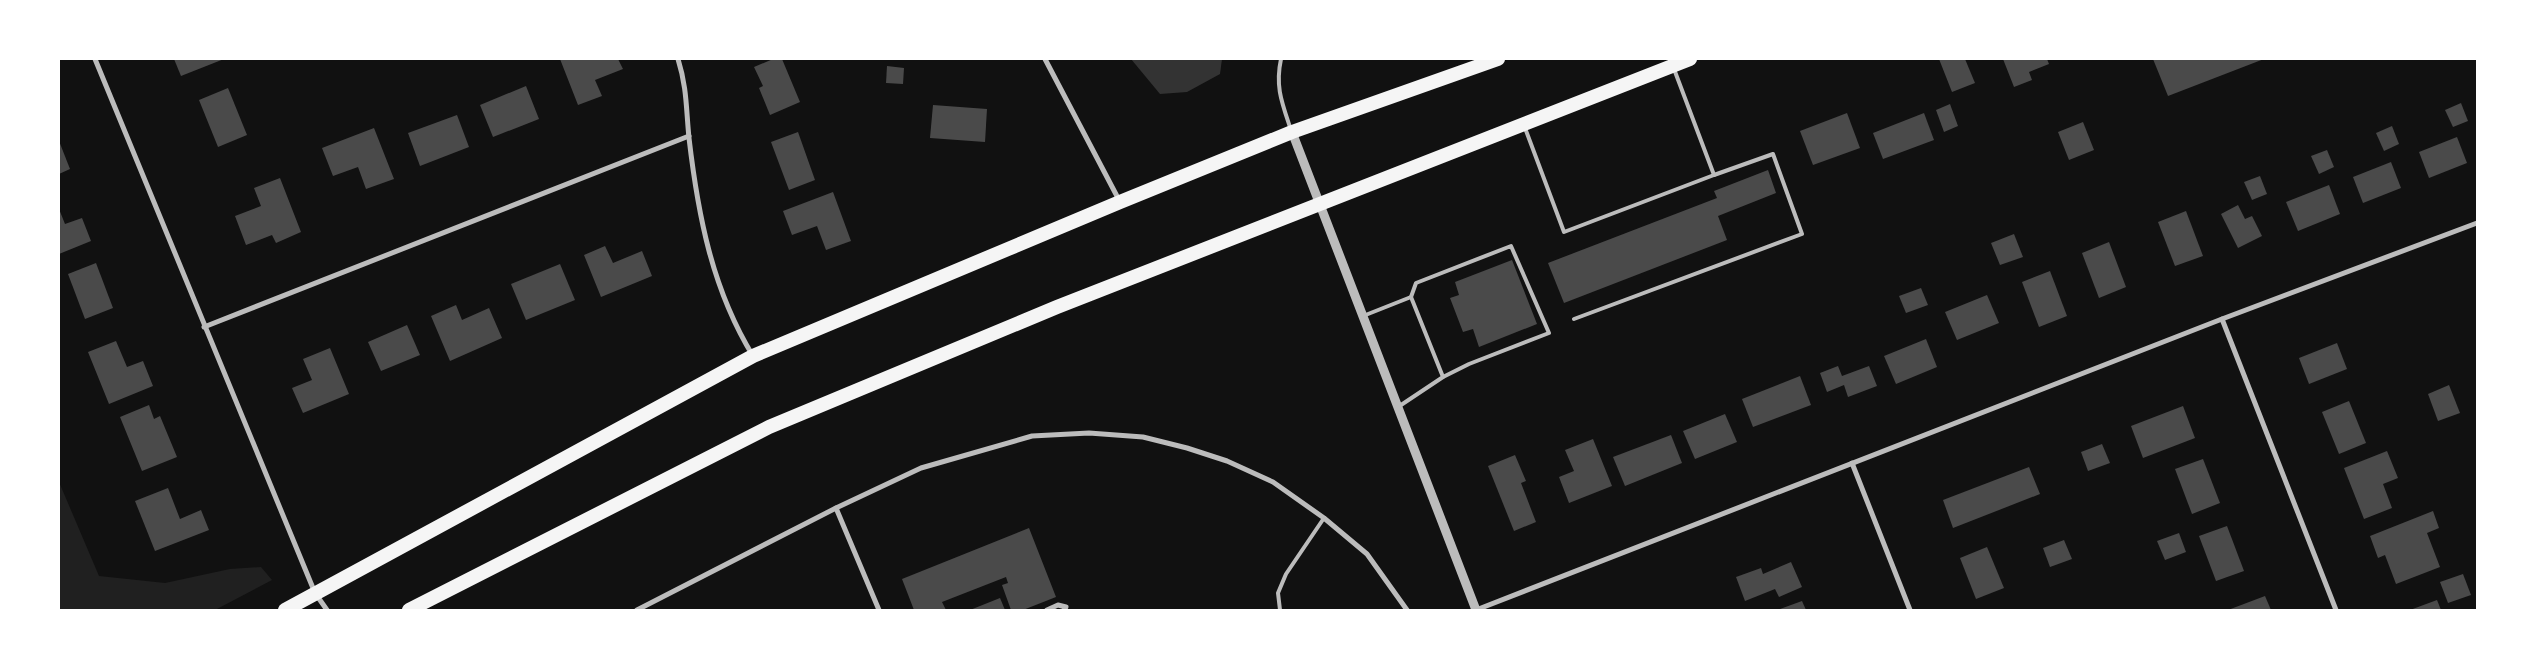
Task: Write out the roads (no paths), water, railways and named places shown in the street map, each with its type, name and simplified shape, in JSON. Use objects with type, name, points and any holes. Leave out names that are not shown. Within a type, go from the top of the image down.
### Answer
[{"type":"highway","points":[[285,610],[753,356],[1292,132],[1498,59]]},
{"type":"highway","points":[[409,610],[769,427],[1048,311],[1319,203],[1690,59]]},
{"type":"street","points":[[95,59],[315,593],[327,610]]},
{"type":"street","points":[[678,59],[686,84],[689,136],[699,207],[710,261],[719,288],[739,333],[753,356]]},
{"type":"street","points":[[1045,59],[1120,202]]},
{"type":"street","points":[[1292,132],[1476,610],[2222,319],[2477,223]]},
{"type":"street","points":[[204,327],[689,136]]},
{"type":"street","points":[[2222,319],[2336,610]]},
{"type":"street","points":[[637,610],[836,508],[921,468],[1032,436],[1089,433],[1143,437],[1227,461],[1273,482],[1324,518],[1367,554],[1407,610]]},
{"type":"street","points":[[1852,463],[1910,610]]},
{"type":"street","points":[[836,508],[879,610]]},
{"type":"street","points":[[1047,610],[1058,605],[1066,607],[1064,610]]},
{"type":"lane","points":[[1281,59],[1277,78],[1280,97],[1292,132]]},
{"type":"lane","points":[[1672,66],[1714,175]]},
{"type":"lane","points":[[1524,123],[1564,232],[1773,154],[1802,234],[1574,319]]},
{"type":"lane","points":[[1398,408],[1443,377],[1469,364],[1549,333],[1511,246],[1416,283],[1411,297],[1443,377]]},
{"type":"lane","points":[[1363,316],[1411,297]]},
{"type":"lane","points":[[1280,610],[1278,593],[1286,574],[1324,518]]}]
